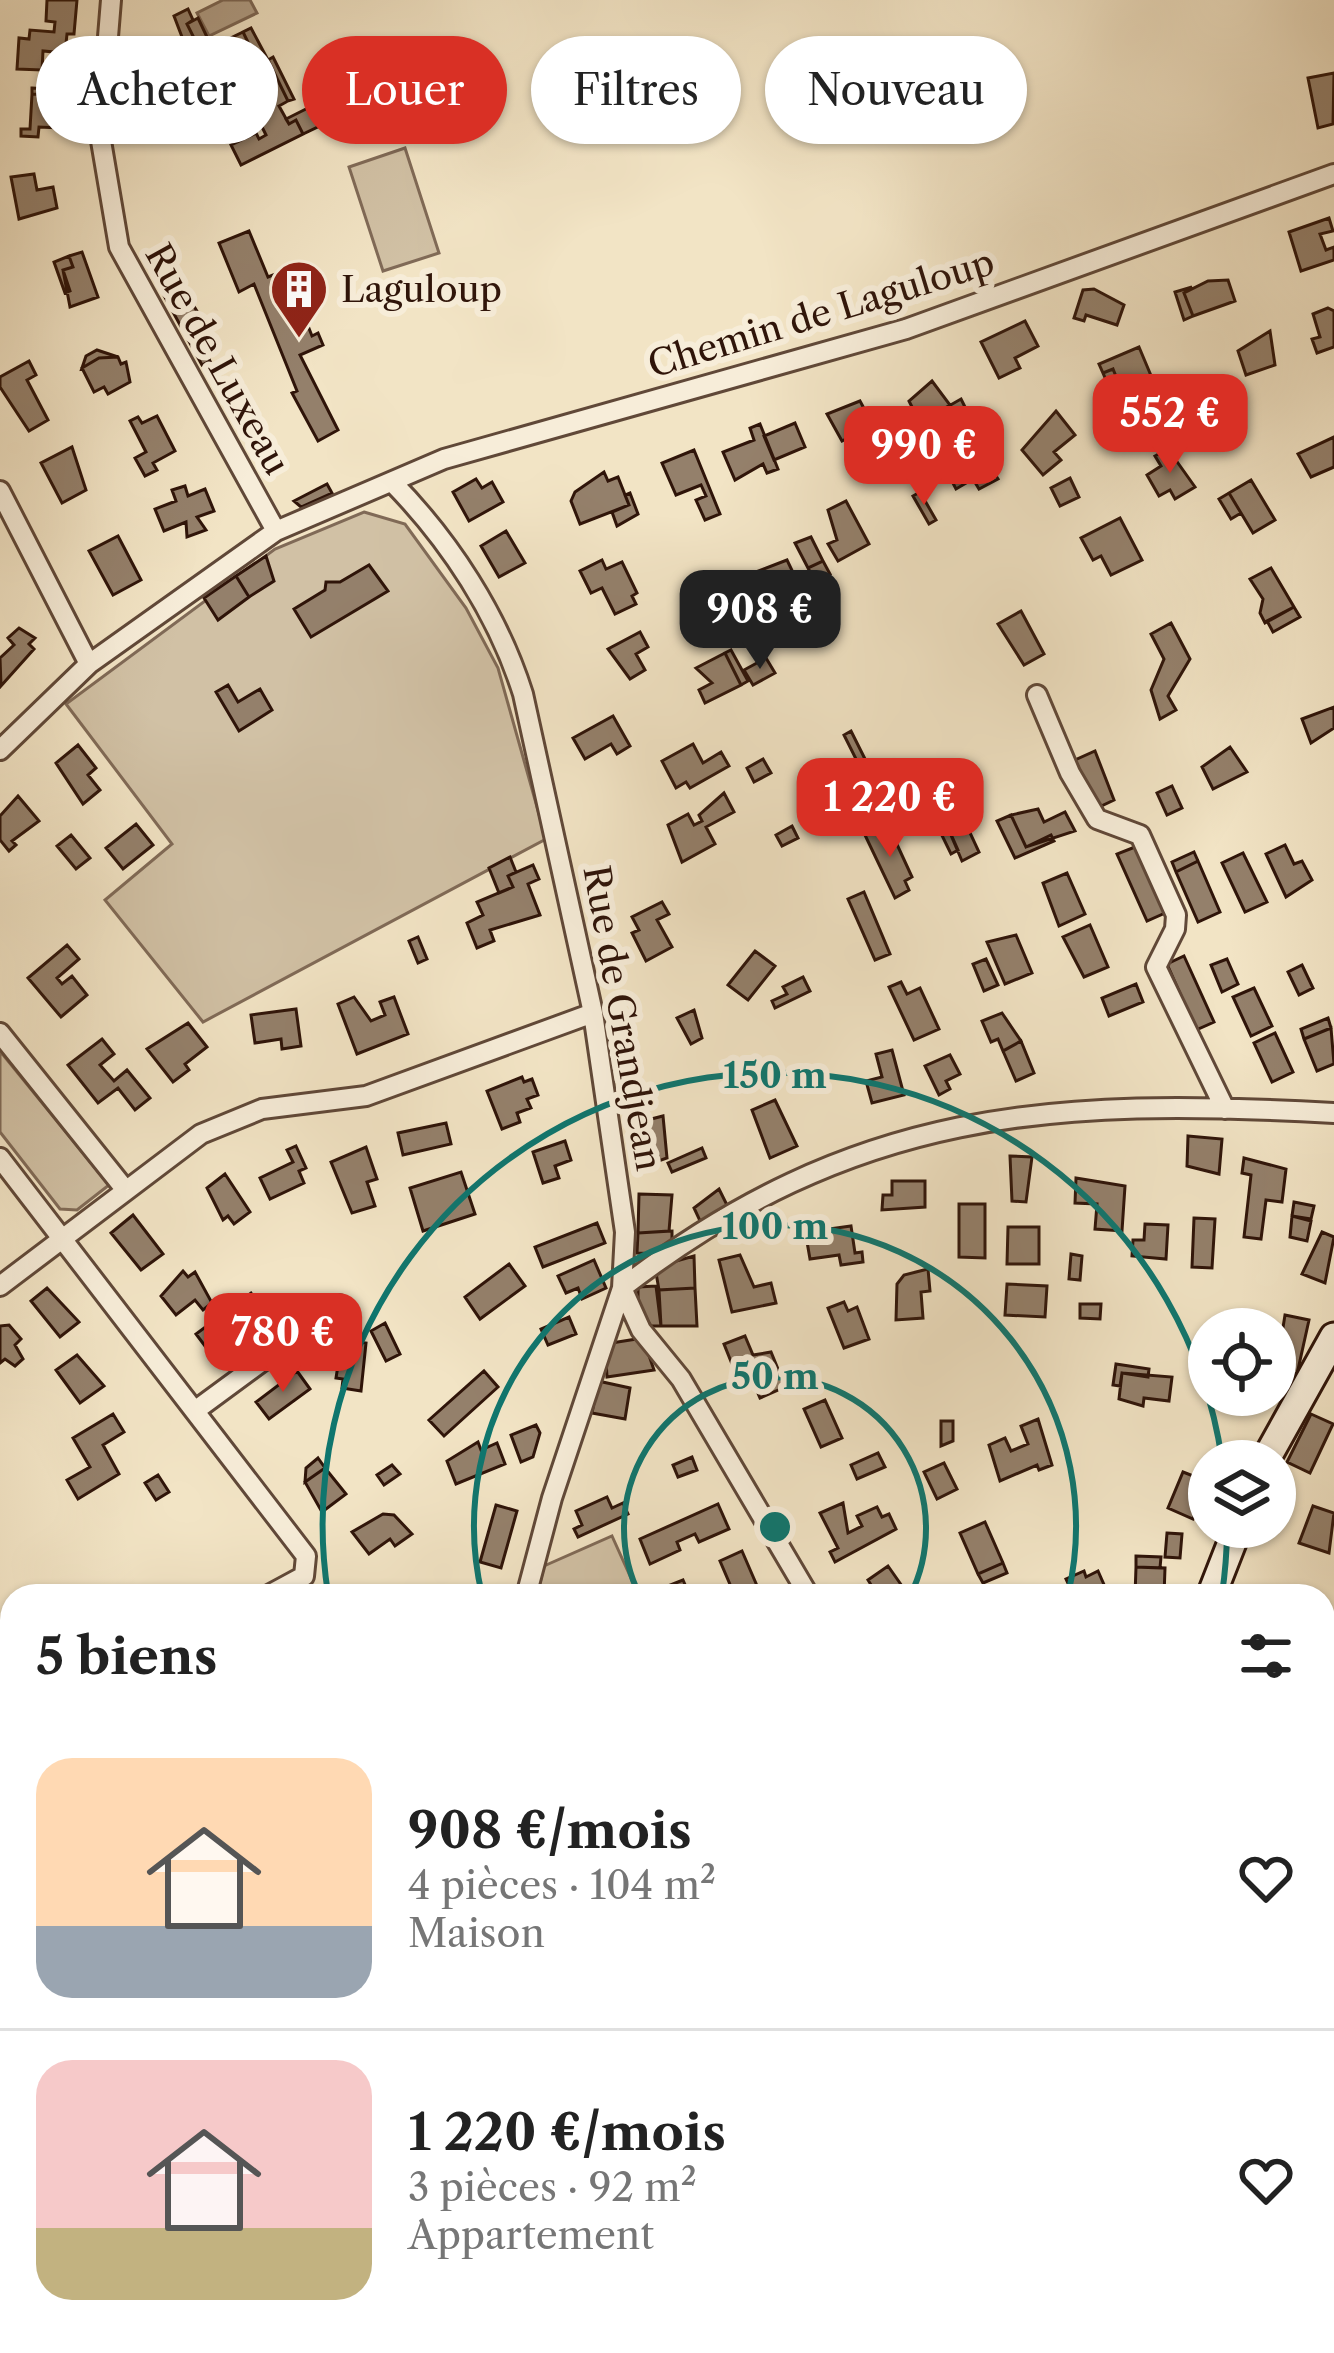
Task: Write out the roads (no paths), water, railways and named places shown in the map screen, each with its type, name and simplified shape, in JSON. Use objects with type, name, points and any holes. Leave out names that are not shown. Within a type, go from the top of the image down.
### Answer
[{"type":"street","name":"Rue de Luxeau","points":[[111,0],[100,135],[118,247],[277,531]]},
{"type":"street","name":"Chemin de Laguloup","points":[[0,750],[89,664],[277,531],[443,459],[906,329],[1334,174]]},
{"type":"street","name":"Rue de Grandjean","points":[[392,482],[435,525],[508,649],[558,837],[593,1013],[625,1232],[622,1288],[552,1498],[529,1584]]},
{"type":"street","points":[[0,491],[89,664]]},
{"type":"street","points":[[1037,695],[1070,773],[1097,819],[1140,835],[1176,915],[1175,929],[1156,967],[1225,1109]]},
{"type":"street","points":[[0,1286],[201,1134],[239,1117],[366,1096],[593,1013]]},
{"type":"street","points":[[0,1033],[124,1188]]},
{"type":"street","points":[[802,1584],[682,1379],[641,1330],[622,1288],[683,1241],[842,1159],[898,1138],[983,1120],[1086,1108],[1334,1113]]},
{"type":"street","points":[[0,1158],[306,1556],[304,1576],[289,1584]]},
{"type":"street","points":[[196,1410],[339,1305]]},
{"type":"street","points":[[1277,1440],[1334,1337]]},
{"type":"street","points":[[1215,1584],[1229,1548]]},
{"type":"place","name":"Laguloup","points":[[299,340]]}]
